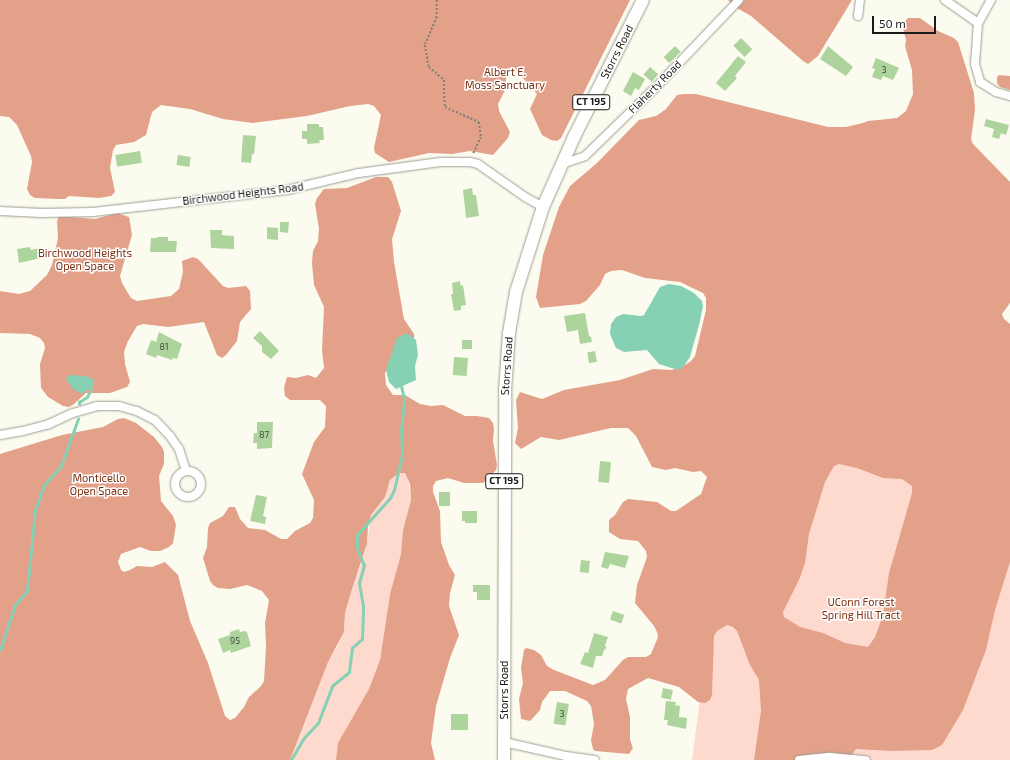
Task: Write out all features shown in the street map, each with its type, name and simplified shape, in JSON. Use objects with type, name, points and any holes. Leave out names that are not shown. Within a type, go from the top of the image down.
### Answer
[{"type":"main road","name":"Storrs Road","points":[[504,760],[506,384],[509,333],[516,292],[543,207],[574,137],[643,0]]},
{"type":"street","name":"Flaherty Road","points":[[562,164],[585,156],[656,87],[739,0]]},
{"type":"street","points":[[858,16],[860,0]]},
{"type":"street","points":[[945,0],[978,23]]},
{"type":"street","points":[[991,0],[978,23],[974,64],[980,82],[996,92],[1010,96]]},
{"type":"street","name":"Birchwood Heights Road","points":[[0,211],[42,213],[93,212],[287,190],[359,173],[440,162],[470,162],[478,164],[489,170],[525,197],[543,207]]},
{"type":"street","points":[[0,435],[48,424],[73,413],[97,406],[118,406],[137,411],[154,420],[170,436],[179,450],[186,470]]},
{"type":"street","points":[[504,742],[566,756],[595,760]]},
{"type":"street","points":[[799,760],[830,758],[866,760]]},
{"type":"path","points":[[437,0],[437,17],[425,45],[429,67],[444,80],[445,107],[479,122],[481,137],[470,162]]},
{"type":"green space","name":"Albert E. Moss Sanctuary","points":[[0,0],[630,0],[561,138],[557,141],[551,140],[542,135],[530,109],[537,94],[515,69],[509,71],[506,76],[506,88],[498,104],[499,111],[510,132],[508,138],[493,155],[470,151],[452,154],[429,153],[389,162],[375,153],[374,148],[381,115],[374,106],[368,104],[350,106],[307,116],[253,123],[223,119],[190,109],[161,105],[152,112],[146,135],[134,142],[116,145],[113,150],[110,168],[115,192],[111,196],[99,198],[69,196],[65,199],[59,199],[35,198],[30,195],[27,189],[32,162],[31,156],[17,125],[9,117],[0,116]]},
{"type":"green space","points":[[728,0],[852,0],[818,56],[808,64],[751,16],[735,7]]},
{"type":"green space","points":[[908,18],[920,18],[938,31],[954,38],[958,42],[974,93],[975,110],[971,139],[973,144],[1010,182],[1010,303],[1002,314],[1004,319],[1010,324],[1010,562],[995,610],[986,650],[963,710],[942,745],[932,750],[891,751],[856,749],[851,756],[851,760],[754,760],[761,711],[759,680],[750,665],[737,631],[733,627],[727,625],[717,631],[714,636],[712,695],[710,700],[705,703],[698,702],[679,687],[648,678],[628,689],[626,699],[630,717],[630,740],[633,748],[629,754],[595,751],[591,740],[594,724],[591,706],[587,701],[565,691],[550,691],[542,702],[540,710],[530,721],[521,719],[519,699],[523,683],[521,668],[524,650],[526,648],[534,650],[541,655],[547,666],[554,670],[593,685],[605,680],[623,660],[628,657],[646,657],[651,654],[658,637],[657,632],[654,626],[635,603],[637,585],[647,557],[646,551],[638,541],[620,539],[609,532],[609,520],[615,515],[623,502],[628,499],[657,502],[671,511],[676,511],[701,494],[707,477],[701,471],[693,472],[675,468],[666,470],[652,467],[636,436],[628,428],[611,428],[559,440],[541,437],[521,449],[515,443],[518,428],[516,400],[520,392],[542,399],[564,390],[620,380],[653,369],[671,370],[682,367],[691,361],[695,356],[706,310],[706,298],[703,293],[680,282],[645,278],[622,270],[611,271],[605,274],[600,285],[586,301],[580,304],[540,308],[536,297],[543,255],[559,207],[570,186],[597,163],[639,120],[656,116],[666,109],[677,95],[696,94],[828,127],[846,127],[868,121],[897,118],[906,111],[913,94],[912,70],[905,46],[906,40],[903,28],[904,22]],"holes":[[[839,464],[857,468],[883,478],[902,479],[912,486],[912,493],[889,573],[883,615],[875,637],[868,647],[845,643],[823,633],[800,627],[784,617],[783,612],[799,580],[805,563],[809,534],[825,482],[834,466]]]},
{"type":"green space","points":[[999,75],[1010,76],[1010,90],[1000,87],[997,83],[997,77]]},
{"type":"green space","name":"Monticello Open Space","points":[[376,177],[388,177],[392,182],[401,211],[392,239],[394,262],[404,319],[414,334],[414,340],[398,347],[385,373],[386,385],[393,395],[405,395],[420,404],[431,406],[443,405],[465,416],[489,418],[493,423],[494,429],[493,441],[497,465],[496,470],[488,479],[483,483],[464,483],[448,478],[436,481],[433,486],[433,492],[440,511],[441,542],[449,565],[455,575],[450,593],[449,606],[459,635],[450,658],[436,706],[431,743],[435,760],[336,760],[338,743],[369,689],[380,660],[390,594],[401,554],[403,530],[411,500],[410,484],[405,473],[399,473],[390,480],[385,497],[371,515],[368,527],[367,544],[345,613],[344,632],[328,662],[290,760],[0,760],[0,454],[62,435],[103,427],[118,419],[124,418],[136,423],[154,437],[162,447],[164,452],[164,464],[159,476],[161,501],[173,516],[176,525],[173,543],[169,547],[160,551],[151,551],[140,547],[121,554],[118,562],[121,570],[124,572],[137,566],[152,567],[165,562],[178,575],[190,621],[208,663],[225,716],[230,720],[235,718],[244,707],[249,697],[261,686],[264,681],[266,646],[265,623],[269,600],[262,591],[247,585],[230,589],[218,588],[213,585],[210,581],[203,558],[207,547],[208,528],[210,523],[223,516],[229,507],[235,507],[240,519],[248,528],[265,530],[281,539],[287,539],[295,531],[310,523],[313,518],[314,500],[302,474],[314,442],[325,427],[326,406],[320,400],[290,400],[285,396],[284,388],[287,377],[296,378],[308,375],[316,378],[324,368],[322,351],[324,307],[314,285],[312,263],[313,251],[318,241],[319,229],[315,204],[317,198],[324,189],[347,188]]},
{"type":"green space","name":"Birchwood Heights Open Space","points":[[117,213],[129,217],[132,235],[120,276],[122,283],[131,298],[137,301],[171,296],[179,289],[183,272],[182,261],[193,257],[198,259],[223,286],[228,288],[246,286],[250,291],[251,309],[240,322],[237,341],[222,358],[217,355],[204,322],[168,327],[143,324],[137,326],[128,341],[124,352],[125,364],[130,382],[127,387],[110,393],[86,393],[69,407],[63,406],[48,397],[41,388],[40,364],[45,348],[44,343],[40,338],[30,334],[0,333],[0,291],[19,294],[30,291],[47,275],[52,265],[58,238],[57,221],[59,216],[95,219]]},
{"type":"green space","name":"UConn Forest Spring Hill Tract","points":[[1010,354],[1010,760],[692,760],[701,691],[761,428]]},
{"type":"green space","points":[[399,473],[405,473],[408,478],[411,500],[403,530],[401,554],[390,594],[380,660],[369,689],[363,760],[265,760],[337,647],[345,626],[345,613],[352,589],[366,550],[371,515],[385,497],[390,480]]},
{"type":"shaded area","points":[[669,284],[681,286],[694,293],[702,301],[703,306],[690,357],[684,366],[678,370],[659,364],[647,350],[624,352],[616,348],[610,334],[611,324],[616,317],[623,314],[644,315],[660,287]]},
{"type":"shaded area","points":[[407,333],[416,340],[418,355],[415,366],[416,380],[396,389],[389,382],[386,370],[397,338]]},
{"type":"shaded area","points":[[69,375],[85,376],[93,379],[93,386],[82,394],[73,389],[66,379]]},
{"type":"building","points":[[741,38],[752,49],[745,57],[733,46]]},
{"type":"building","points":[[675,46],[681,52],[669,63],[664,57]]},
{"type":"building","points":[[828,46],[853,67],[846,76],[820,59]]},
{"type":"building","points":[[738,56],[746,62],[735,76],[737,78],[725,91],[716,83]]},
{"type":"building","points":[[876,58],[899,68],[893,80],[883,76],[881,80],[872,77],[875,69],[872,68]]},
{"type":"building","points":[[650,67],[658,74],[652,82],[643,75]]},
{"type":"building","points":[[633,72],[645,79],[639,90],[635,88],[631,96],[623,91]]},
{"type":"building","points":[[986,119],[1009,125],[1006,135],[1001,133],[999,139],[992,137],[994,129],[984,126]]},
{"type":"building","points":[[307,124],[319,124],[319,127],[323,127],[324,140],[319,140],[320,143],[307,144],[307,139],[302,139],[302,131],[307,131]]},
{"type":"building","points":[[243,135],[256,136],[254,154],[252,154],[251,163],[241,162]]},
{"type":"building","points":[[140,151],[142,163],[117,167],[115,155]]},
{"type":"building","points":[[178,155],[191,157],[189,167],[176,165]]},
{"type":"building","points":[[472,188],[473,195],[476,195],[479,216],[466,218],[463,190]]},
{"type":"building","points":[[280,222],[289,222],[288,233],[280,232]]},
{"type":"building","points":[[267,227],[278,228],[278,240],[267,239]]},
{"type":"building","points":[[210,230],[222,230],[222,235],[234,236],[234,249],[211,248]]},
{"type":"building","points":[[168,237],[168,241],[177,241],[176,252],[150,252],[151,238]]},
{"type":"building","points":[[30,247],[31,250],[40,248],[41,258],[19,263],[17,249]]},
{"type":"building","points":[[460,281],[461,286],[463,285],[466,305],[461,306],[461,310],[454,311],[451,294],[453,294],[452,283]]},
{"type":"building","points":[[585,313],[589,336],[591,337],[592,342],[580,344],[578,330],[567,332],[564,316]]},
{"type":"building","points":[[260,331],[279,351],[271,359],[262,352],[262,346],[253,338]]},
{"type":"building","points":[[159,332],[182,344],[177,359],[173,358],[172,360],[157,355],[156,358],[146,354],[151,340],[156,342]]},
{"type":"building","points":[[462,340],[472,340],[472,349],[462,349]]},
{"type":"building","points":[[595,351],[597,362],[589,363],[587,352]]},
{"type":"building","points":[[454,357],[468,358],[467,376],[453,375]]},
{"type":"building","points":[[257,422],[273,422],[272,448],[257,449],[257,443],[253,443],[254,433],[257,433]]},
{"type":"building","points":[[600,461],[611,462],[609,483],[598,482]]},
{"type":"building","points":[[439,492],[450,492],[450,506],[439,506]]},
{"type":"building","points":[[256,495],[267,497],[263,516],[266,517],[265,524],[250,521]]},
{"type":"building","points":[[462,511],[477,511],[477,523],[465,523],[465,521],[462,521]]},
{"type":"building","points":[[605,552],[629,556],[625,568],[610,564],[608,569],[601,567]]},
{"type":"building","points":[[581,560],[590,561],[589,573],[580,572]]},
{"type":"building","points":[[473,585],[490,585],[490,600],[477,600],[477,592],[473,592]]},
{"type":"building","points":[[613,611],[624,615],[621,624],[610,619]]},
{"type":"building","points":[[239,629],[240,632],[247,632],[251,646],[231,653],[230,650],[223,653],[218,639],[230,635],[230,632]]},
{"type":"building","points":[[594,633],[608,637],[605,646],[607,648],[604,650],[602,656],[596,656],[593,668],[580,664],[585,652],[588,653]]},
{"type":"building","points":[[663,688],[673,690],[671,700],[661,698]]},
{"type":"building","points":[[666,701],[676,702],[675,705],[680,706],[679,717],[687,718],[686,729],[667,725],[668,720],[664,720]]},
{"type":"building","points":[[557,702],[569,704],[565,726],[554,724]]},
{"type":"building","points":[[451,714],[468,714],[468,730],[451,730]]},
{"type":"waterway","points":[[291,760],[303,739],[318,723],[332,686],[349,672],[352,648],[362,639],[363,606],[359,583],[364,566],[357,548],[357,535],[390,498],[394,490],[402,456],[401,430],[404,399],[401,386]]},
{"type":"waterway","points":[[79,404],[79,402],[87,397],[91,389]]},
{"type":"waterway","points":[[0,650],[15,605],[27,591],[35,511],[44,485],[61,466],[78,419]]}]
